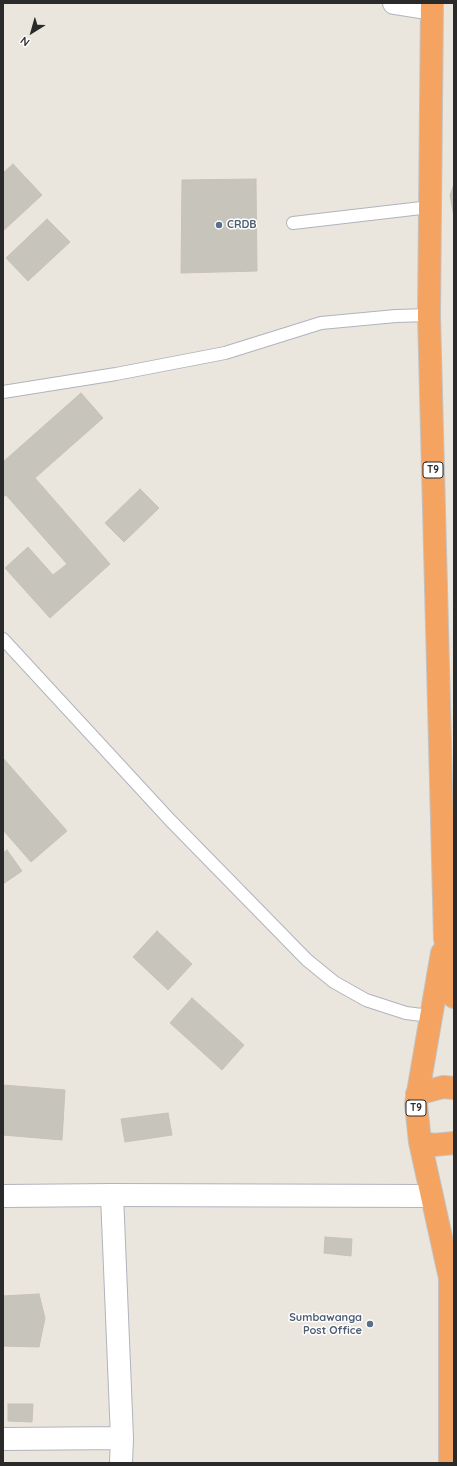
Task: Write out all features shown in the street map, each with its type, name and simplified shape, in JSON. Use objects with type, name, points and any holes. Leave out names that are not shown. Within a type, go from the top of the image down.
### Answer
[{"type":"highway","name":"T9","points":[[432,6],[429,315],[445,938],[454,997]]},
{"type":"highway","name":"T9","points":[[445,938],[417,1094],[416,1117],[430,1196],[450,1278]]},
{"type":"highway","points":[[417,1094],[443,1087],[454,1088]]},
{"type":"highway","points":[[420,1142],[433,1145],[454,1143]]},
{"type":"highway","name":"T9","points":[[450,1463],[452,1410],[450,1278],[454,1250]]},
{"type":"street","points":[[394,3],[432,6]]},
{"type":"street","points":[[112,1195],[122,1438],[121,1463]]},
{"type":"street","points":[[3,1196],[430,1196]]},
{"type":"street","points":[[3,1439],[122,1438]]},
{"type":"lane","points":[[293,223],[430,207]]},
{"type":"lane","points":[[3,392],[116,374],[225,353],[321,323],[388,316],[429,315]]},
{"type":"lane","points":[[3,639],[170,820],[307,960],[334,982],[366,1000],[406,1013],[430,1016]]},
{"type":"building","points":[[13,164],[42,195],[3,231],[3,173]]},
{"type":"building","name":"CRDB","points":[[256,179],[257,271],[181,273],[182,180]]},
{"type":"building","points":[[454,184],[454,217],[450,195]]},
{"type":"building","points":[[47,219],[70,242],[28,281],[6,258]]},
{"type":"building","points":[[81,393],[103,418],[35,478],[110,564],[50,618],[5,568],[28,547],[53,575],[67,564],[6,495],[3,497],[3,462]]},
{"type":"building","points":[[140,489],[159,508],[124,542],[105,523]]},
{"type":"building","points":[[3,758],[67,831],[31,862],[3,830]]},
{"type":"building","points":[[7,850],[22,871],[3,884],[3,853]]},
{"type":"building","points":[[157,931],[192,964],[168,990],[133,957]]},
{"type":"building","points":[[192,998],[244,1045],[222,1070],[170,1023]]},
{"type":"building","points":[[3,1085],[65,1090],[62,1140],[3,1135]]},
{"type":"building","points":[[168,1113],[172,1135],[125,1142],[121,1119]]},
{"type":"building","points":[[325,1237],[352,1239],[351,1256],[324,1253]]},
{"type":"building","points":[[39,1294],[45,1318],[39,1347],[3,1346],[3,1296]]},
{"type":"building","points":[[8,1404],[33,1404],[32,1422],[8,1421]]},
{"type":"place","name":"CRDB","points":[[219,225]]},
{"type":"place","name":"Sumbawanga Post Office","points":[[370,1324]]}]
